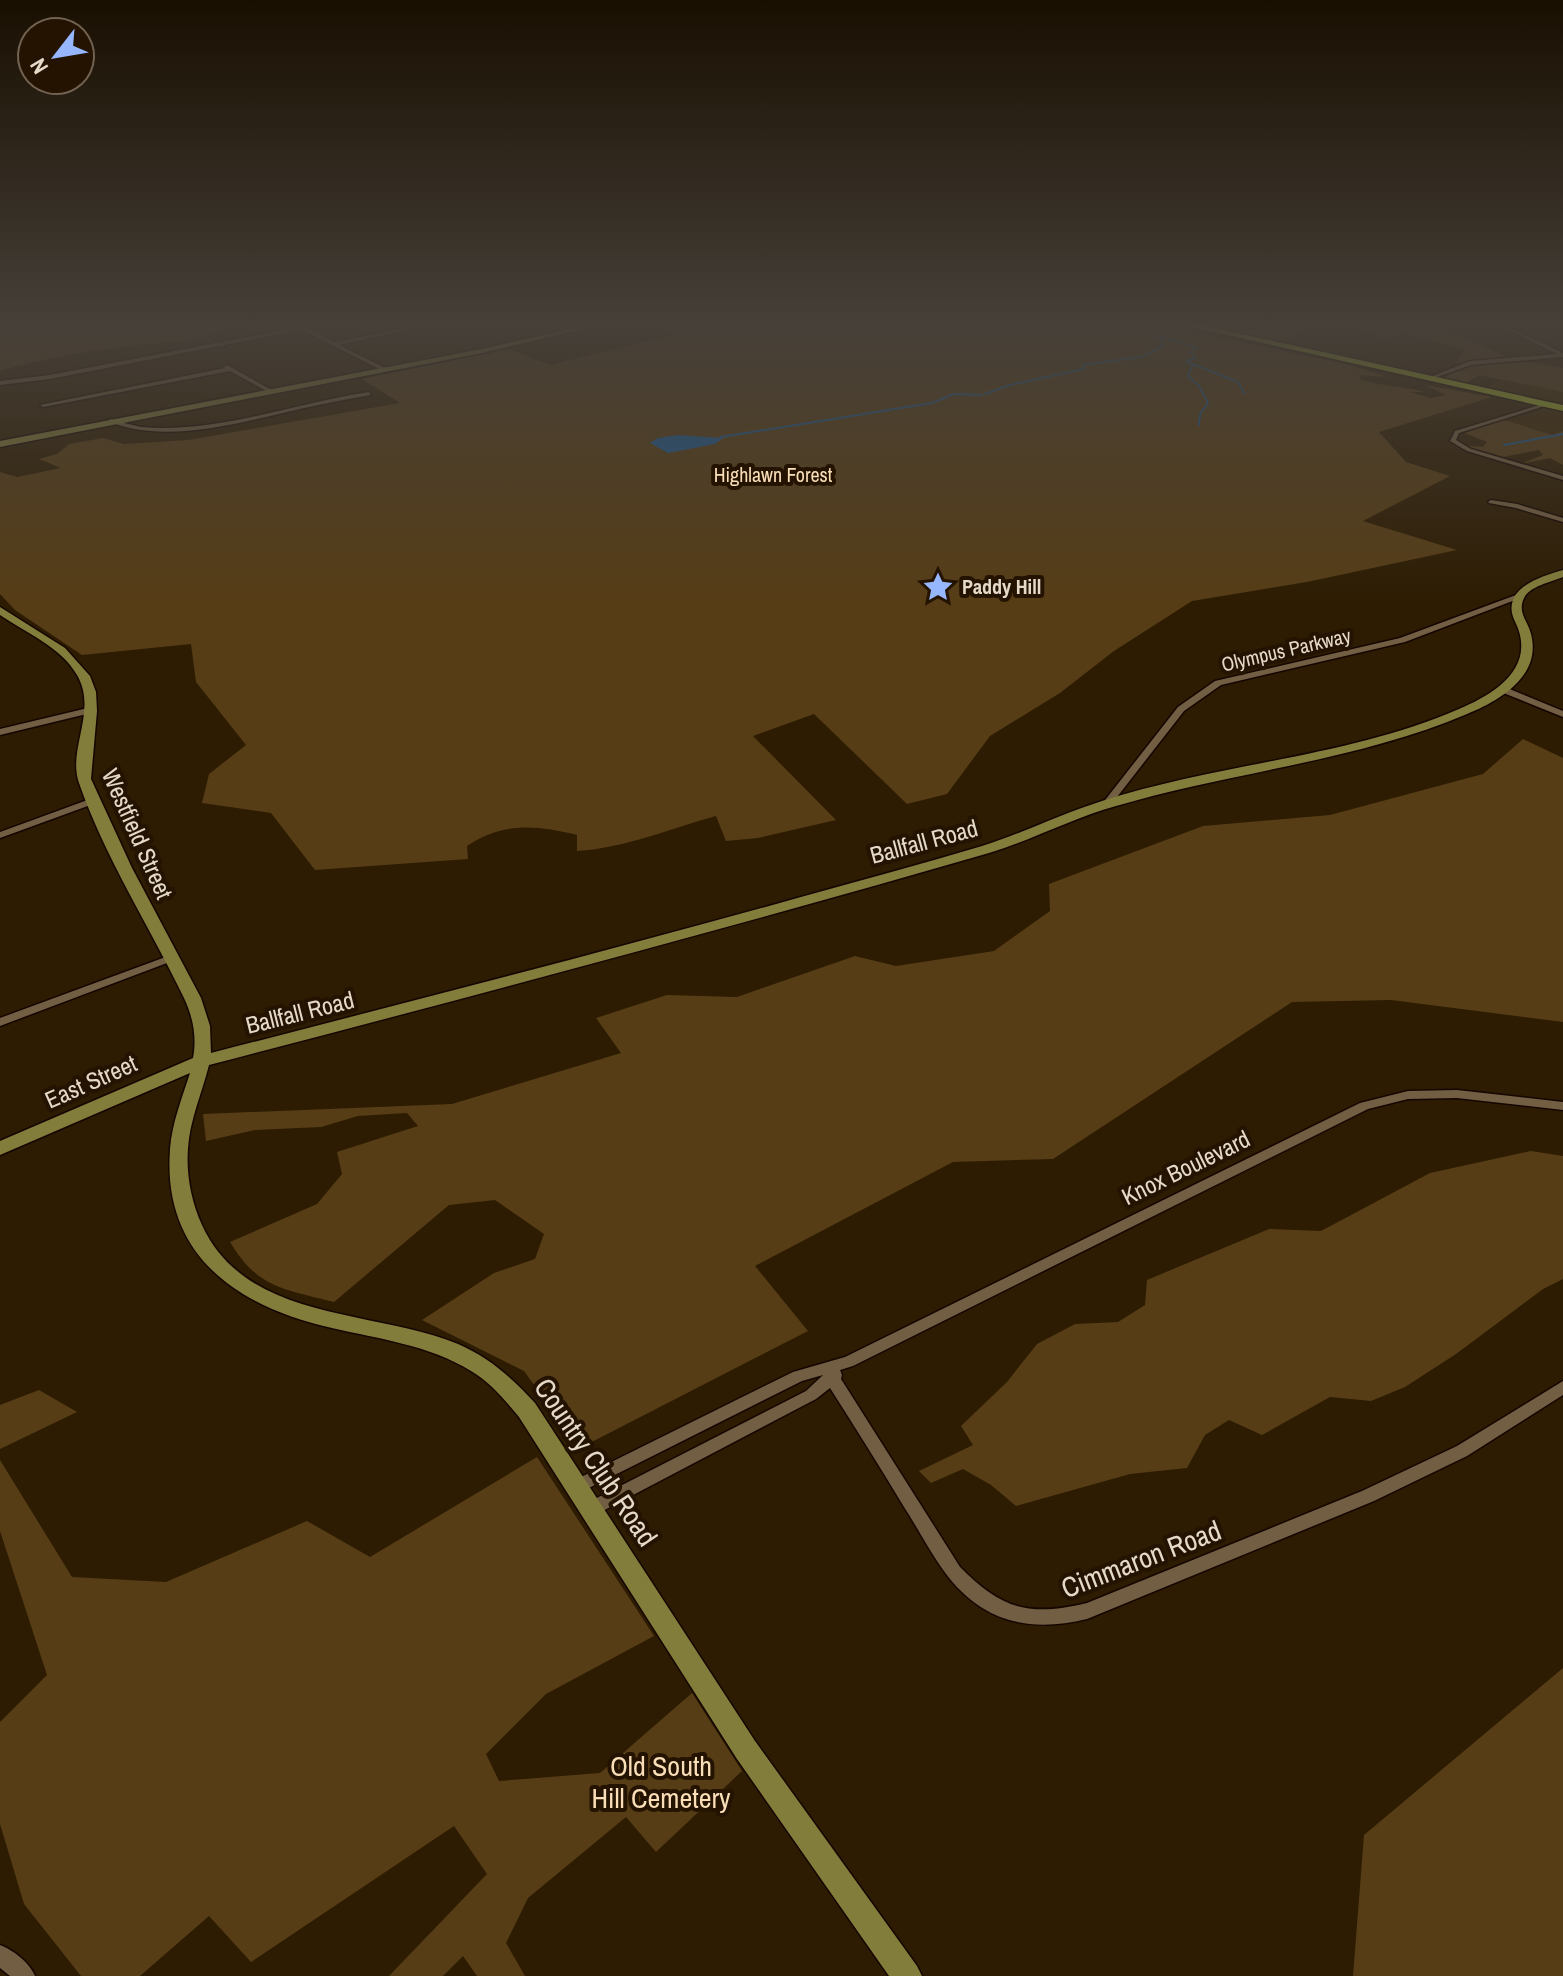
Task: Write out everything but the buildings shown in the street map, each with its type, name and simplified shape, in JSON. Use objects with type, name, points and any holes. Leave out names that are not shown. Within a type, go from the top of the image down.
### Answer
[{"type":"main road","points":[[0,444],[138,416]]},
{"type":"main road","points":[[1504,690],[1517,678],[1526,653],[1526,635],[1516,613],[1519,597],[1529,587],[1563,573]]},
{"type":"main road","name":"Westfield Street","points":[[0,610],[67,654],[83,671],[91,689],[92,707],[83,758],[84,779],[194,999],[203,1028],[202,1061]]},
{"type":"main road","name":"Ballfall Road","points":[[202,1061],[485,989],[975,852],[1107,804],[1180,784],[1381,740],[1462,712],[1504,690]]},
{"type":"main road","name":"East Street","points":[[0,1148],[202,1061]]},
{"type":"main road","name":"Country Club Road","points":[[202,1061],[182,1125],[177,1156],[181,1194],[191,1226],[210,1256],[241,1285],[285,1308],[450,1350],[479,1365],[504,1385],[527,1410],[746,1750],[907,1976]]},
{"type":"street","points":[[111,421],[149,430],[191,427],[249,416]]},
{"type":"street","points":[[1509,416],[1461,431],[1455,434],[1453,441],[1469,450],[1563,478]]},
{"type":"street","points":[[1491,502],[1517,506],[1563,520]]},
{"type":"street","name":"Olympus Parkway","points":[[1107,804],[1181,709],[1218,683],[1388,644],[1519,597]]},
{"type":"street","points":[[1504,690],[1563,714]]},
{"type":"street","points":[[0,729],[92,707]]},
{"type":"street","points":[[0,827],[91,797]]},
{"type":"street","points":[[0,835],[91,797]]},
{"type":"street","points":[[0,1022],[171,958]]},
{"type":"street","name":"Knox Boulevard","points":[[591,1509],[811,1395],[829,1373],[848,1362],[1364,1106],[1408,1095],[1457,1094],[1563,1106]]},
{"type":"street","name":"Knox Boulevard","points":[[576,1487],[798,1376],[829,1373]]},
{"type":"street","name":"Cimmaron Road","points":[[829,1373],[954,1572],[990,1606],[1035,1619],[1065,1618],[1087,1611],[1368,1496],[1462,1451],[1563,1387]]},
{"type":"street","points":[[0,1955],[25,1976]]},
{"type":"shaded area","points":[[1521,416],[1563,416],[1563,431],[1552,435],[1507,421]]},
{"type":"green space","name":"Highlawn Forest","points":[[324,416],[1430,416],[1379,432],[1406,462],[1450,476],[1363,521],[1457,550],[1307,582],[1192,601],[1114,651],[1060,693],[990,736],[947,794],[907,804],[814,714],[753,736],[836,820],[758,838],[726,841],[716,816],[630,842],[577,851],[577,835],[548,829],[507,829],[467,846],[468,859],[315,870],[271,813],[202,803],[209,774],[246,745],[196,682],[191,644],[82,655],[15,610],[0,594],[0,472],[17,477],[61,468],[39,459],[57,454],[69,444],[103,438],[124,444],[188,440]]},
{"type":"green space","points":[[1501,419],[1552,435],[1563,431],[1563,465],[1550,458],[1520,464],[1543,455],[1539,450],[1498,458],[1460,445],[1483,447],[1487,442],[1462,432]]},
{"type":"green space","points":[[1523,739],[1563,758],[1563,1022],[1391,1000],[1292,1002],[1053,1159],[953,1162],[755,1266],[808,1331],[580,1448],[524,1371],[422,1320],[494,1273],[535,1259],[544,1234],[495,1200],[449,1205],[334,1302],[274,1285],[251,1269],[230,1242],[317,1204],[342,1174],[337,1152],[418,1126],[407,1113],[358,1116],[321,1127],[255,1130],[206,1141],[203,1114],[452,1104],[621,1053],[596,1018],[667,995],[737,997],[855,956],[896,966],[994,951],[1050,911],[1049,884],[1203,826],[1330,815],[1483,774]]},
{"type":"green space","points":[[1531,1151],[1563,1156],[1563,1279],[1543,1289],[1456,1354],[1405,1387],[1371,1401],[1330,1397],[1262,1435],[1229,1420],[1205,1435],[1187,1468],[1130,1474],[1016,1506],[991,1485],[963,1469],[931,1483],[919,1471],[973,1445],[961,1426],[1007,1382],[1037,1344],[1075,1324],[1118,1322],[1145,1305],[1147,1280],[1269,1229],[1321,1231],[1430,1173]]},
{"type":"green space","points":[[39,1390],[77,1412],[0,1449],[0,1405]]},
{"type":"green space","name":"Old South Hill Cemetery","points":[[537,1457],[654,1636],[546,1694],[486,1754],[499,1781],[600,1773],[692,1693],[742,1771],[656,1852],[626,1817],[528,1898],[506,1943],[525,1976],[477,1976],[463,1956],[443,1976],[389,1976],[487,1874],[454,1826],[251,1962],[209,1916],[140,1976],[81,1976],[24,1904],[0,1824],[0,1722],[47,1675],[0,1531],[0,1460],[72,1577],[166,1582],[307,1521],[370,1557]]},
{"type":"green space","points":[[1563,1668],[1563,1976],[1353,1976],[1364,1835]]},
{"type":"water","points":[[677,435],[723,438],[715,444],[668,453],[650,443],[658,438]]},
{"type":"waterway","points":[[721,437],[850,416]]},
{"type":"waterway","points":[[1199,425],[1200,416]]},
{"type":"waterway","points":[[1504,445],[1563,434]]},
{"type":"place","name":"Paddy Hill","points":[[938,587]]}]
